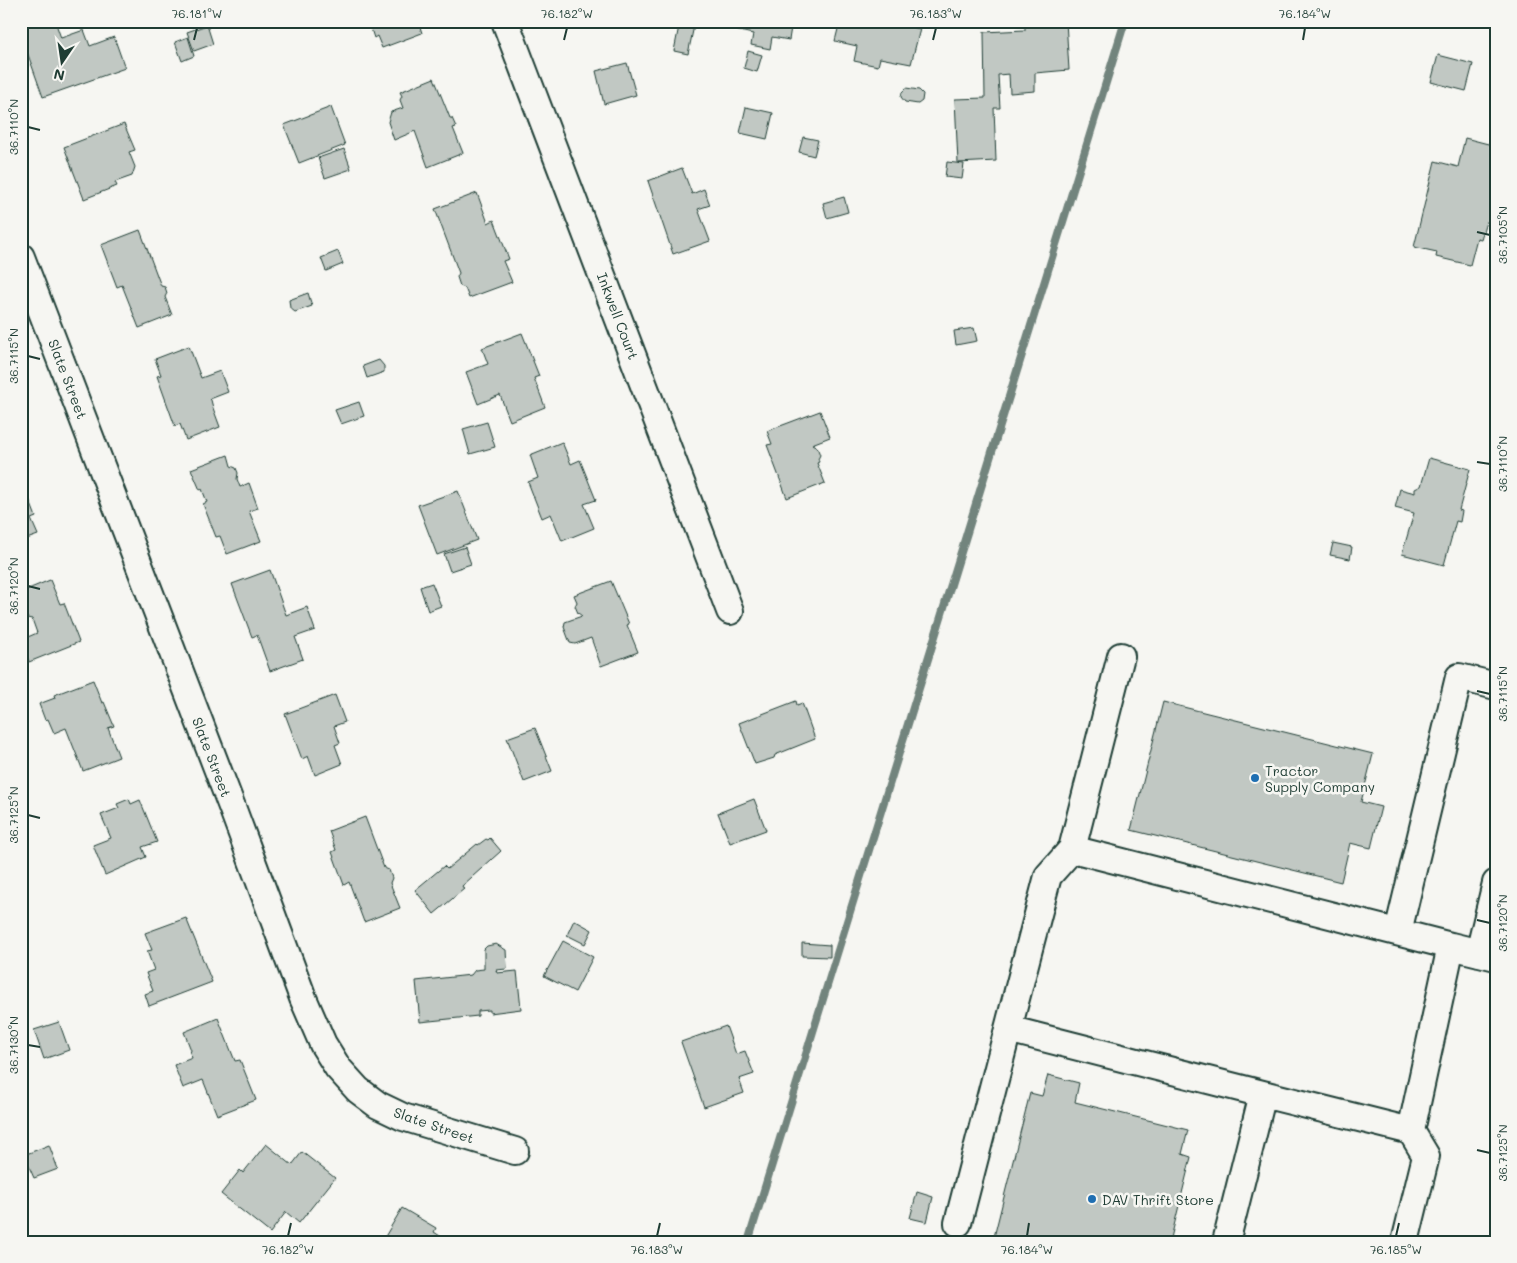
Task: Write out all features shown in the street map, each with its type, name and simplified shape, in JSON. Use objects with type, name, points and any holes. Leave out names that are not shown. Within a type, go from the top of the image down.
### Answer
[{"type":"street","name":"Inkwell Court","points":[[505,21],[730,611]]},
{"type":"street","name":"Slate Street","points":[[21,257],[232,807],[299,988],[323,1044],[338,1068],[358,1090],[378,1105],[403,1117],[514,1151]]},
{"type":"street","points":[[958,1223],[1048,876],[1072,849],[1121,656]]},
{"type":"street","points":[[1398,932],[1459,677],[1496,686]]},
{"type":"street","points":[[1072,849],[1487,955],[1496,883]]},
{"type":"street","points":[[1405,1242],[1426,1156],[1411,1131],[1451,946]]},
{"type":"street","points":[[1008,1029],[1411,1131]]},
{"type":"street","points":[[1226,1242],[1264,1094]]},
{"type":"building","points":[[21,21],[55,21],[61,38],[84,30],[90,46],[114,37],[125,68],[43,97],[21,35]]},
{"type":"building","points":[[371,21],[418,21],[422,33],[382,48],[377,36],[374,38],[370,26],[373,25]]},
{"type":"building","points":[[680,21],[695,21],[688,54],[674,51]]},
{"type":"building","points":[[709,21],[722,21],[721,26],[709,24]]},
{"type":"building","points":[[731,21],[792,21],[789,40],[772,37],[770,49],[751,45],[753,34],[730,29]]},
{"type":"building","points":[[840,21],[904,21],[903,25],[920,29],[911,64],[880,58],[878,66],[854,61],[857,46],[835,41]]},
{"type":"building","points":[[1025,21],[1066,21],[1069,70],[1035,73],[1035,91],[1010,93],[1009,74],[998,75],[1000,108],[994,108],[996,161],[958,163],[955,99],[985,98],[984,32],[1025,30]]},
{"type":"building","points":[[207,25],[213,44],[194,51],[187,32]]},
{"type":"building","points":[[188,37],[194,56],[182,61],[175,42]]},
{"type":"building","points":[[748,51],[762,55],[757,72],[744,68]]},
{"type":"building","points":[[1438,55],[1473,64],[1466,91],[1431,82]]},
{"type":"building","points":[[627,63],[636,95],[604,104],[596,71]]},
{"type":"building","points":[[434,78],[450,118],[452,118],[456,127],[453,128],[463,153],[428,167],[415,131],[394,140],[388,122],[391,112],[403,108],[400,92]]},
{"type":"building","points":[[906,88],[919,90],[923,94],[922,101],[918,104],[905,102],[901,97],[902,92]]},
{"type":"building","points":[[331,107],[345,145],[299,163],[284,125]]},
{"type":"building","points":[[746,107],[773,113],[767,139],[740,133]]},
{"type":"building","points":[[124,124],[135,150],[129,152],[135,167],[132,176],[115,182],[117,186],[84,199],[64,147]]},
{"type":"building","points":[[803,137],[818,140],[814,156],[799,152]]},
{"type":"building","points":[[1465,138],[1496,146],[1496,180],[1493,193],[1496,194],[1496,207],[1492,223],[1486,222],[1481,239],[1477,238],[1470,265],[1436,257],[1437,252],[1414,247],[1435,161],[1458,167]]},
{"type":"building","points":[[344,149],[351,169],[325,178],[318,158]]},
{"type":"building","points":[[947,162],[964,164],[962,179],[945,177]]},
{"type":"building","points":[[682,168],[692,194],[704,189],[710,205],[698,209],[710,241],[673,254],[648,181]]},
{"type":"building","points":[[477,193],[488,223],[494,220],[509,259],[503,261],[512,282],[469,298],[465,288],[460,286],[457,277],[459,273],[435,209]]},
{"type":"building","points":[[844,197],[848,212],[827,218],[823,203]]},
{"type":"building","points":[[140,230],[161,286],[165,287],[167,293],[165,297],[172,315],[139,328],[122,285],[117,287],[101,245]]},
{"type":"building","points":[[338,251],[343,264],[326,271],[321,258]]},
{"type":"building","points":[[308,293],[312,306],[295,312],[290,308],[289,300]]},
{"type":"building","points":[[974,328],[977,341],[956,345],[954,331]]},
{"type":"building","points":[[522,333],[539,376],[534,378],[545,407],[510,421],[500,395],[478,404],[466,372],[488,364],[482,348]]},
{"type":"building","points":[[189,346],[201,378],[220,371],[228,392],[210,399],[220,427],[186,440],[180,424],[175,426],[157,376],[161,375],[155,359]]},
{"type":"building","points":[[379,360],[384,366],[384,372],[367,378],[363,366]]},
{"type":"building","points":[[359,402],[364,416],[341,424],[335,410]]},
{"type":"building","points":[[820,411],[830,437],[812,444],[817,447],[820,455],[819,462],[817,463],[825,483],[787,498],[767,445],[772,444],[767,431]]},
{"type":"building","points":[[487,422],[495,447],[470,454],[463,429]]},
{"type":"building","points":[[562,442],[571,464],[580,460],[596,500],[584,504],[594,528],[562,541],[551,514],[542,518],[528,482],[538,478],[530,455]]},
{"type":"building","points":[[228,455],[231,466],[236,468],[238,473],[237,479],[240,487],[249,483],[258,508],[249,511],[261,541],[227,554],[220,536],[216,537],[203,504],[207,502],[191,469]]},
{"type":"building","points":[[1429,458],[1470,469],[1459,510],[1462,511],[1460,522],[1456,521],[1444,565],[1402,554],[1414,513],[1395,508],[1400,489],[1415,493],[1415,489],[1421,486]]},
{"type":"building","points":[[21,478],[36,517],[31,519],[38,535],[21,541]]},
{"type":"building","points":[[458,491],[477,540],[437,555],[418,505]]},
{"type":"building","points":[[1333,543],[1352,547],[1350,559],[1330,555]]},
{"type":"building","points":[[465,547],[471,564],[450,571],[444,554]]},
{"type":"building","points":[[270,570],[286,615],[307,607],[315,630],[295,637],[303,659],[270,671],[257,635],[252,637],[232,584]]},
{"type":"building","points":[[50,580],[60,604],[64,603],[79,642],[29,662],[21,640],[37,633],[32,619],[27,618],[23,611],[26,608],[21,592]]},
{"type":"building","points":[[611,581],[629,624],[627,625],[638,652],[601,666],[591,638],[575,644],[570,643],[564,627],[565,622],[582,616],[578,613],[575,606],[577,602],[574,595]]},
{"type":"building","points":[[432,583],[441,606],[428,611],[420,587]]},
{"type":"building","points":[[93,680],[114,726],[108,728],[119,757],[83,771],[66,728],[54,733],[48,719],[45,720],[39,704],[55,698],[54,695]]},
{"type":"building","points":[[335,695],[345,722],[334,726],[340,743],[335,745],[342,764],[315,775],[308,756],[302,759],[285,714]]},
{"type":"building","points":[[796,701],[797,705],[802,703],[815,739],[775,755],[774,758],[755,764],[739,723]]},
{"type":"building","name":"Tractor Supply Company","points":[[1163,702],[1373,754],[1361,802],[1381,807],[1371,848],[1350,843],[1341,882],[1131,830]]},
{"type":"building","points":[[535,728],[552,771],[524,782],[507,738]]},
{"type":"building","points":[[129,799],[131,804],[140,800],[157,842],[142,847],[146,857],[105,875],[93,845],[111,838],[101,815],[119,808],[117,804]]},
{"type":"building","points":[[754,799],[766,830],[730,843],[718,813]]},
{"type":"building","points":[[365,817],[384,868],[389,870],[392,878],[390,883],[400,908],[364,922],[349,882],[344,885],[332,852],[336,850],[329,831]]},
{"type":"building","points":[[490,838],[501,851],[462,886],[464,889],[434,914],[415,890],[444,866],[447,869],[477,844]]},
{"type":"building","points":[[186,918],[212,982],[149,1006],[145,994],[153,991],[146,973],[154,970],[147,951],[152,950],[145,933]]},
{"type":"building","points":[[574,920],[592,930],[585,944],[567,935]]},
{"type":"building","points":[[563,941],[593,957],[575,992],[544,976]]},
{"type":"building","points":[[802,943],[830,945],[830,957],[802,956]]},
{"type":"building","points":[[496,944],[506,950],[507,969],[496,970],[497,973],[517,971],[521,1009],[490,1013],[490,1010],[478,1011],[478,1016],[420,1022],[416,981],[471,975],[475,970],[484,969],[484,949],[487,946]]},
{"type":"building","points":[[218,1018],[235,1061],[240,1060],[256,1100],[217,1115],[203,1080],[183,1088],[174,1065],[192,1058],[184,1032]]},
{"type":"building","points":[[59,1022],[69,1050],[44,1059],[34,1030]]},
{"type":"building","points":[[726,1026],[736,1054],[745,1051],[754,1074],[739,1079],[744,1093],[704,1107],[681,1042]]},
{"type":"building","name":"DAV Thrift Store","points":[[1048,1075],[1079,1083],[1075,1102],[1188,1130],[1182,1154],[1191,1157],[1170,1242],[993,1241],[1030,1093],[1042,1096]]},
{"type":"building","points":[[266,1144],[292,1165],[302,1152],[335,1178],[299,1223],[286,1212],[270,1233],[221,1194],[240,1170],[243,1173]]},
{"type":"building","points":[[49,1145],[58,1169],[34,1178],[24,1155]]},
{"type":"building","points":[[917,1192],[933,1197],[927,1222],[910,1218]]},
{"type":"building","points":[[402,1208],[436,1228],[434,1232],[449,1242],[386,1242],[383,1240]]},
{"type":"building","points":[[127,1235],[131,1242],[117,1242]]},
{"type":"waterway","points":[[748,1242],[1125,21]]},
{"type":"place","name":"Tractor Supply Company","points":[[1255,778]]},
{"type":"place","name":"DAV Thrift Store","points":[[1092,1199]]}]
